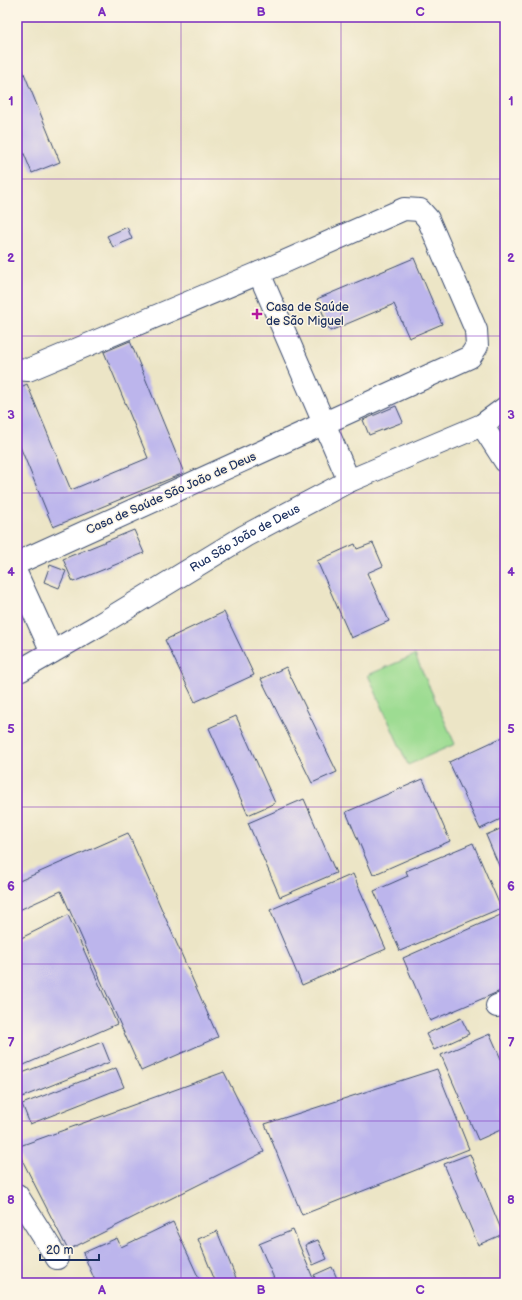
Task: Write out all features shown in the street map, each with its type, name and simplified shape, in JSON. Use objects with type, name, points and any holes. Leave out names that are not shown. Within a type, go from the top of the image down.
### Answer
[{"type":"street","name":"Casa de Saúde São João de Deus","points":[[17,369],[28,370],[259,274],[404,210],[420,210],[428,219],[476,330],[477,346],[470,357],[17,563]]},
{"type":"street","points":[[259,274],[349,481]]},
{"type":"street","name":"Rua São João de Deus","points":[[17,671],[99,625],[245,536],[349,481],[482,425],[505,408]]},
{"type":"street","points":[[482,425],[505,461]]},
{"type":"street","points":[[17,575],[24,609],[52,652]]},
{"type":"street","points":[[17,1195],[57,1258]]},
{"type":"green space","points":[[415,655],[455,744],[408,765],[368,675]]},
{"type":"building","points":[[17,56],[60,162],[32,173],[17,137]]},
{"type":"building","points":[[127,227],[132,239],[113,247],[107,236]]},
{"type":"building","points":[[414,258],[442,324],[409,338],[394,304],[330,331],[317,299]]},
{"type":"building","points":[[130,341],[184,473],[53,527],[17,439],[17,389],[27,384],[71,490],[148,458],[104,352]]},
{"type":"building","points":[[396,406],[403,422],[369,435],[363,420]]},
{"type":"building","points":[[134,530],[144,553],[73,582],[63,559]]},
{"type":"building","points":[[373,543],[383,566],[367,573],[389,621],[351,638],[317,561],[355,544],[357,549]]},
{"type":"building","points":[[50,565],[66,571],[59,588],[44,582]]},
{"type":"building","points":[[224,612],[254,675],[195,702],[165,640]]},
{"type":"building","points":[[286,667],[337,772],[312,783],[261,679]]},
{"type":"building","points":[[236,716],[275,803],[248,815],[209,728]]},
{"type":"building","points":[[505,736],[505,817],[480,829],[449,762]]},
{"type":"building","points":[[423,779],[450,841],[373,875],[346,812]]},
{"type":"building","points":[[304,799],[336,873],[280,897],[248,823]]},
{"type":"building","points":[[505,827],[505,880],[486,835]]},
{"type":"building","points":[[128,833],[218,1037],[141,1071],[61,891],[17,911],[17,882]]},
{"type":"building","points":[[473,843],[501,908],[400,951],[374,891],[408,876],[406,871]]},
{"type":"building","points":[[353,874],[386,949],[302,985],[270,910]]},
{"type":"building","points":[[505,913],[505,989],[430,1021],[403,958]]},
{"type":"building","points":[[68,915],[117,1024],[17,1068],[17,940]]},
{"type":"building","points":[[461,1018],[469,1034],[434,1050],[426,1034]]},
{"type":"building","points":[[490,1034],[505,1068],[505,1128],[478,1140],[441,1055]]},
{"type":"building","points":[[102,1042],[110,1062],[22,1097],[17,1085],[17,1075]]},
{"type":"building","points":[[116,1068],[124,1087],[30,1124],[22,1104]]},
{"type":"building","points":[[437,1069],[469,1149],[302,1215],[265,1124]]},
{"type":"building","points":[[224,1072],[264,1152],[68,1250],[17,1150],[17,1147]]},
{"type":"building","points":[[470,1154],[503,1234],[478,1245],[444,1164]]},
{"type":"building","points":[[173,1222],[201,1283],[96,1283],[83,1253],[117,1238],[121,1247]]},
{"type":"building","points":[[293,1230],[315,1283],[276,1283],[259,1244]]},
{"type":"building","points":[[217,1231],[238,1283],[216,1283],[198,1239]]},
{"type":"building","points":[[318,1240],[327,1259],[313,1265],[305,1245]]},
{"type":"building","points":[[332,1267],[339,1283],[317,1283],[314,1275]]},
{"type":"place","name":"Casa de Saúde de São Miguel","points":[[257,314]]}]
